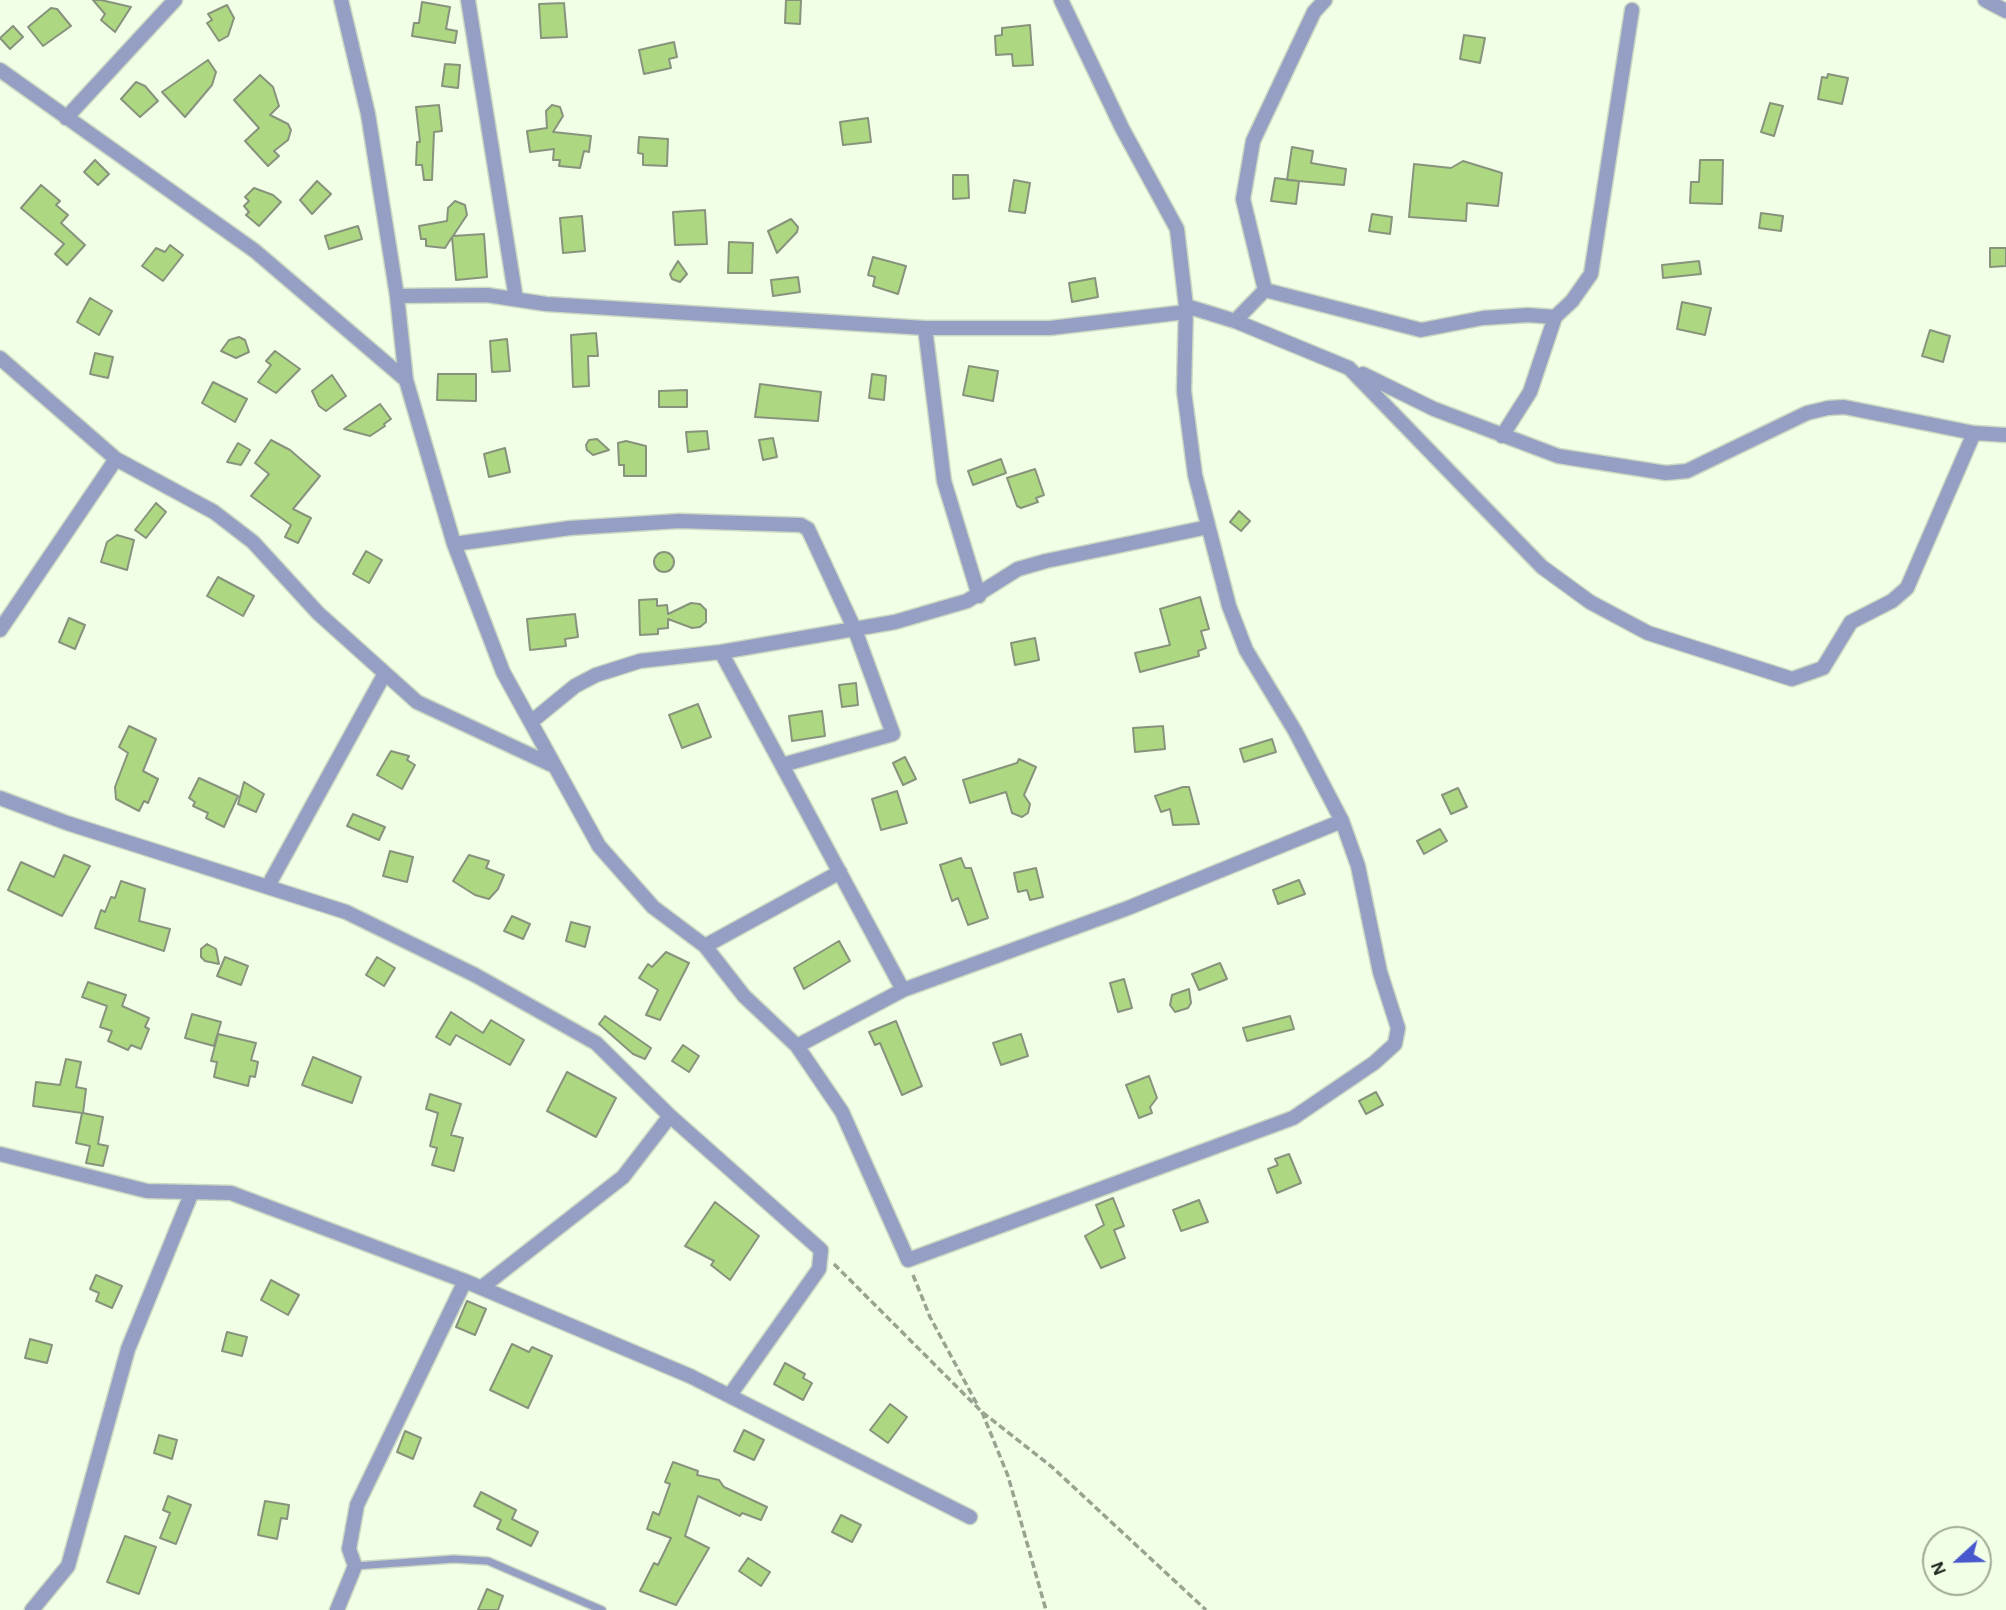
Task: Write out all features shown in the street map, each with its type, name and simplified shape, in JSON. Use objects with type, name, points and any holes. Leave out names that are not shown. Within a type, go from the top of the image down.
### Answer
[{"type":"street","points":[[66,118],[175,0]]},
{"type":"street","points":[[341,0],[368,114],[397,296],[406,380],[454,544],[503,672],[599,846],[653,907],[705,946],[744,996],[797,1046],[842,1112],[908,1260],[1293,1118],[1374,1063],[1395,1044],[1398,1028],[1393,1003],[1380,972],[1358,866],[1342,821],[1295,731],[1245,650],[1229,606],[1195,475],[1184,391],[1186,309],[1181,242],[1171,214],[1122,128],[1061,0]]},
{"type":"street","points":[[468,0],[516,299]]},
{"type":"street","points":[[1265,290],[1243,199],[1245,178],[1253,141],[1314,12],[1325,0]]},
{"type":"street","points":[[1985,0],[2006,11]]},
{"type":"street","points":[[1502,436],[1530,392],[1555,317],[1572,301],[1591,274],[1632,10]]},
{"type":"street","points":[[0,69],[255,251],[406,380]]},
{"type":"street","points":[[1235,321],[1265,290]]},
{"type":"street","points":[[1265,290],[1421,330],[1483,318],[1528,314],[1555,317]]},
{"type":"street","points":[[397,296],[487,295],[777,321],[925,328],[1050,328],[1186,309],[1235,321],[1349,368],[1434,409],[1558,456],[1666,473],[1687,471],[1807,413],[1828,408],[1843,407],[1974,433],[2006,435]]},
{"type":"street","points":[[925,328],[944,481],[979,596]]},
{"type":"street","points":[[0,358],[116,458],[214,512],[253,542],[318,613],[417,702],[552,765]]},
{"type":"street","points":[[1349,368],[1542,567],[1590,602],[1648,633],[1791,678],[1823,668],[1851,622],[1892,601],[1907,589],[1974,433]]},
{"type":"street","points":[[0,630],[116,458]]},
{"type":"street","points":[[454,544],[570,528],[678,521],[801,525],[812,533],[855,630],[893,734],[782,765]]},
{"type":"street","points":[[530,722],[575,685],[596,675],[640,661],[721,652],[895,622],[979,596],[1018,569],[1208,527]]},
{"type":"street","points":[[721,652],[903,990]]},
{"type":"street","points":[[268,886],[384,675]]},
{"type":"street","points":[[0,798],[67,823],[346,912],[475,975],[596,1043],[670,1116],[821,1250],[818,1269],[730,1395]]},
{"type":"street","points":[[797,1046],[903,990],[1128,908],[1342,821]]},
{"type":"street","points":[[705,946],[840,872]]},
{"type":"street","points":[[481,1288],[623,1177],[670,1116]]},
{"type":"street","points":[[0,1154],[147,1191],[231,1193],[465,1281],[730,1395],[970,1517]]},
{"type":"street","points":[[32,1610],[68,1566],[128,1349],[192,1192]]},
{"type":"street","points":[[337,1610],[355,1566],[349,1549],[357,1505],[465,1281]]},
{"type":"lane","points":[[355,1566],[454,1559],[488,1561],[602,1610]]},
{"type":"path","points":[[821,1250],[982,1412],[1052,1467],[1206,1610]]},
{"type":"path","points":[[908,1260],[930,1317],[982,1412],[1008,1476],[1046,1610]]},
{"type":"building","points":[[93,0],[131,7],[115,32],[101,20],[105,14]]},
{"type":"building","points":[[786,0],[801,0],[800,24],[785,23]]},
{"type":"building","points":[[422,2],[450,7],[446,29],[457,31],[455,43],[412,36],[414,23],[419,23]]},
{"type":"building","points":[[564,3],[567,37],[541,38],[539,4]]},
{"type":"building","points":[[227,5],[234,18],[228,36],[219,41],[207,23],[212,20],[208,14]]},
{"type":"building","points":[[51,8],[57,9],[71,26],[43,46],[28,27]]},
{"type":"building","points":[[1030,25],[1033,65],[1013,66],[1012,54],[996,55],[995,36],[1002,35],[1002,28]]},
{"type":"building","points":[[13,26],[23,37],[10,49],[0,38]]},
{"type":"building","points":[[1464,35],[1485,38],[1480,63],[1460,59]]},
{"type":"building","points":[[674,42],[677,57],[669,59],[671,68],[644,74],[639,50]]},
{"type":"building","points":[[208,60],[216,72],[212,85],[185,117],[162,92]]},
{"type":"building","points":[[445,64],[460,65],[458,88],[442,86]]},
{"type":"building","points":[[1828,74],[1848,78],[1842,104],[1818,99],[1822,77],[1827,78]]},
{"type":"building","points":[[260,75],[273,87],[279,106],[270,115],[288,124],[291,130],[288,140],[274,151],[279,156],[268,166],[245,141],[259,128],[234,100]]},
{"type":"building","points":[[136,82],[145,86],[158,101],[140,117],[121,99]]},
{"type":"building","points":[[1770,103],[1783,106],[1774,136],[1761,132]]},
{"type":"building","points":[[439,105],[442,131],[434,132],[432,180],[424,180],[422,165],[416,165],[417,142],[420,142],[416,107]]},
{"type":"building","points":[[552,105],[560,107],[563,116],[553,132],[591,136],[589,152],[584,151],[580,168],[559,166],[560,160],[553,160],[554,149],[530,152],[527,131],[547,128],[546,111]]},
{"type":"building","points":[[868,118],[871,142],[843,145],[840,122]]},
{"type":"building","points":[[639,137],[668,139],[667,166],[643,165],[643,154],[638,153]]},
{"type":"building","points":[[1292,147],[1313,151],[1311,163],[1346,169],[1344,185],[1287,180]]},
{"type":"building","points":[[95,160],[109,174],[98,185],[84,172]]},
{"type":"building","points":[[1700,160],[1723,160],[1722,204],[1690,203],[1691,182],[1699,182]]},
{"type":"building","points":[[1463,161],[1502,173],[1498,206],[1467,203],[1466,221],[1409,217],[1414,164],[1451,168]]},
{"type":"building","points":[[953,175],[968,175],[969,198],[953,199]]},
{"type":"building","points":[[1275,178],[1299,181],[1296,204],[1271,201]]},
{"type":"building","points":[[1014,180],[1030,183],[1025,213],[1009,211]]},
{"type":"building","points":[[317,181],[331,194],[312,214],[300,200]]},
{"type":"building","points":[[41,185],[60,201],[56,205],[68,215],[61,223],[85,245],[67,265],[55,254],[64,244],[21,208]]},
{"type":"building","points":[[254,188],[273,195],[281,202],[259,226],[246,215],[249,212],[244,206],[249,201],[245,197]]},
{"type":"building","points":[[455,201],[465,205],[467,215],[453,236],[484,234],[487,277],[456,280],[452,237],[445,248],[426,246],[426,239],[421,239],[419,226],[447,221],[448,208]]},
{"type":"building","points":[[705,210],[707,244],[675,245],[673,212]]},
{"type":"building","points":[[1761,213],[1783,216],[1781,231],[1759,228]]},
{"type":"building","points":[[1372,214],[1392,217],[1390,234],[1369,231]]},
{"type":"building","points":[[582,216],[585,251],[563,253],[560,218]]},
{"type":"building","points":[[791,219],[798,227],[797,232],[777,253],[768,231]]},
{"type":"building","points":[[358,226],[362,239],[329,249],[325,236]]},
{"type":"building","points":[[729,242],[753,243],[752,273],[728,273]]},
{"type":"building","points":[[170,245],[183,255],[163,281],[142,266],[156,248],[165,252]]},
{"type":"building","points":[[1990,248],[2006,248],[2006,266],[1990,267]]},
{"type":"building","points":[[873,257],[906,266],[898,294],[873,286],[875,277],[868,275]]},
{"type":"building","points":[[678,261],[687,274],[680,282],[672,279],[670,274]]},
{"type":"building","points":[[1699,261],[1701,274],[1663,278],[1662,265]]},
{"type":"building","points":[[798,277],[800,292],[773,296],[771,280]]},
{"type":"building","points":[[1095,278],[1098,297],[1072,302],[1069,283]]},
{"type":"building","points":[[90,298],[112,311],[99,335],[77,322]]},
{"type":"building","points":[[1682,302],[1711,308],[1705,335],[1677,329]]},
{"type":"building","points":[[1930,330],[1950,336],[1943,362],[1922,356]]},
{"type":"building","points":[[596,333],[598,356],[588,356],[589,386],[573,387],[571,335]]},
{"type":"building","points":[[239,337],[245,340],[249,352],[236,358],[221,351],[229,340]]},
{"type":"building","points":[[507,339],[510,371],[492,372],[490,341]]},
{"type":"building","points":[[275,351],[300,369],[276,393],[258,382],[271,365],[266,361]]},
{"type":"building","points":[[95,353],[113,357],[108,378],[90,374]]},
{"type":"building","points":[[969,366],[998,371],[993,401],[963,395]]},
{"type":"building","points":[[438,374],[476,374],[476,401],[437,400]]},
{"type":"building","points":[[872,374],[886,376],[884,400],[869,398]]},
{"type":"building","points":[[332,375],[346,396],[326,411],[319,406],[312,391]]},
{"type":"building","points":[[213,382],[247,399],[235,422],[202,403]]},
{"type":"building","points":[[760,384],[821,392],[818,421],[755,417]]},
{"type":"building","points":[[687,390],[687,407],[659,407],[659,391]]},
{"type":"building","points":[[380,404],[391,419],[385,426],[370,436],[344,429]]},
{"type":"building","points":[[707,431],[709,449],[688,452],[686,432]]},
{"type":"building","points":[[773,438],[777,457],[763,460],[759,440]]},
{"type":"building","points":[[597,439],[609,450],[593,455],[586,445],[589,440]]},
{"type":"building","points":[[271,440],[290,450],[320,476],[293,509],[311,518],[298,543],[285,537],[291,525],[251,496],[269,474],[255,463]]},
{"type":"building","points":[[626,441],[646,446],[646,476],[624,476],[624,465],[619,465],[618,443]]},
{"type":"building","points":[[238,443],[250,450],[241,465],[227,462]]},
{"type":"building","points":[[505,448],[510,472],[489,477],[484,454]]},
{"type":"building","points":[[1001,459],[1006,473],[973,485],[968,471]]},
{"type":"building","points":[[1035,469],[1044,495],[1036,498],[1038,502],[1021,508],[1017,506],[1007,478]]},
{"type":"building","points":[[156,503],[166,512],[146,538],[135,530]]},
{"type":"building","points":[[1239,511],[1250,521],[1241,531],[1230,522]]},
{"type":"building","points":[[117,535],[134,540],[127,570],[101,562],[107,542]]},
{"type":"building","points":[[366,551],[382,560],[369,583],[353,574]]},
{"type":"building","points":[[664,552],[671,555],[674,562],[671,569],[664,572],[657,569],[654,562],[657,555]]},
{"type":"building","points":[[218,577],[254,596],[243,616],[207,596]]},
{"type":"building","points":[[1200,597],[1209,629],[1201,631],[1206,648],[1198,651],[1199,656],[1140,672],[1135,653],[1170,645],[1160,609]]},
{"type":"building","points":[[657,599],[657,606],[667,605],[668,614],[691,603],[700,604],[706,610],[706,622],[700,627],[692,628],[668,619],[668,628],[658,629],[658,634],[640,635],[639,600]]},
{"type":"building","points":[[575,614],[578,637],[565,639],[566,646],[530,650],[527,619]]},
{"type":"building","points":[[69,618],[85,625],[75,649],[59,642]]},
{"type":"building","points":[[1035,638],[1039,660],[1015,665],[1011,643]]},
{"type":"building","points":[[856,683],[858,705],[842,707],[839,685]]},
{"type":"building","points":[[698,704],[711,737],[682,748],[669,715]]},
{"type":"building","points":[[822,711],[825,736],[792,741],[789,716]]},
{"type":"building","points":[[129,726],[156,739],[143,771],[158,779],[148,803],[144,801],[139,811],[116,799],[115,787],[128,753],[119,747]]},
{"type":"building","points":[[1163,726],[1165,749],[1135,752],[1133,728]]},
{"type":"building","points":[[1272,739],[1276,752],[1244,762],[1240,749]]},
{"type":"building","points":[[391,751],[409,756],[407,760],[415,765],[402,789],[377,775]]},
{"type":"building","points":[[905,757],[916,779],[903,785],[893,763]]},
{"type":"building","points":[[1019,759],[1036,767],[1024,795],[1030,804],[1028,813],[1022,817],[1012,813],[1006,792],[970,803],[963,780],[1017,763]]},
{"type":"building","points":[[199,778],[238,796],[224,827],[206,818],[208,813],[193,806],[195,802],[189,798]]},
{"type":"building","points":[[244,782],[264,794],[256,812],[238,804]]},
{"type":"building","points":[[1189,787],[1199,824],[1173,825],[1170,809],[1161,812],[1155,796]]},
{"type":"building","points":[[1458,788],[1467,807],[1451,814],[1442,795]]},
{"type":"building","points":[[897,791],[907,823],[881,830],[872,799]]},
{"type":"building","points":[[353,814],[385,827],[379,840],[347,826]]},
{"type":"building","points":[[1440,829],[1447,841],[1424,854],[1417,841]]},
{"type":"building","points":[[390,851],[413,857],[407,882],[383,876]]},
{"type":"building","points":[[64,855],[90,866],[62,916],[8,890],[21,862],[54,877]]},
{"type":"building","points":[[469,855],[489,861],[486,868],[504,875],[498,889],[489,899],[475,895],[453,881]]},
{"type":"building","points":[[961,858],[965,868],[971,868],[988,918],[968,925],[958,898],[952,901],[940,865]]},
{"type":"building","points":[[1036,868],[1043,897],[1030,900],[1027,890],[1018,892],[1014,873]]},
{"type":"building","points":[[1299,880],[1305,894],[1278,904],[1273,890]]},
{"type":"building","points":[[121,881],[145,889],[139,921],[170,929],[164,951],[95,928],[101,910],[105,912],[111,897],[115,898]]},
{"type":"building","points":[[512,916],[530,924],[523,939],[504,931]]},
{"type":"building","points":[[571,922],[590,927],[585,947],[566,941]]},
{"type":"building","points":[[839,941],[850,961],[804,989],[794,968]]},
{"type":"building","points":[[207,944],[216,949],[219,964],[205,961],[201,957],[201,949]]},
{"type":"building","points":[[666,952],[689,963],[660,1020],[646,1015],[658,990],[639,978],[648,964],[652,967]]},
{"type":"building","points":[[225,957],[248,966],[241,985],[217,976]]},
{"type":"building","points":[[377,957],[395,968],[384,986],[366,975]]},
{"type":"building","points":[[1220,963],[1227,979],[1199,990],[1192,974]]},
{"type":"building","points":[[1124,979],[1132,1008],[1118,1012],[1110,983]]},
{"type":"building","points":[[88,982],[126,995],[122,1006],[149,1018],[145,1027],[149,1029],[141,1049],[131,1045],[128,1050],[108,1041],[112,1031],[100,1027],[107,1006],[82,997]]},
{"type":"building","points":[[1189,989],[1191,1003],[1188,1008],[1175,1012],[1170,1005],[1172,995]]},
{"type":"building","points":[[451,1012],[483,1033],[491,1020],[524,1040],[510,1065],[456,1035],[450,1045],[436,1037]]},
{"type":"building","points":[[192,1014],[221,1022],[214,1046],[185,1038]]},
{"type":"building","points":[[605,1016],[651,1048],[645,1059],[633,1054],[599,1024]]},
{"type":"building","points":[[1290,1016],[1294,1029],[1247,1041],[1243,1028]]},
{"type":"building","points":[[896,1021],[922,1086],[902,1095],[880,1043],[875,1045],[869,1032]]},
{"type":"building","points":[[218,1034],[256,1043],[251,1060],[258,1062],[255,1077],[250,1076],[248,1086],[214,1077],[217,1062],[211,1061]]},
{"type":"building","points":[[1021,1034],[1028,1056],[1001,1065],[993,1043]]},
{"type":"building","points":[[683,1045],[699,1056],[689,1072],[672,1061]]},
{"type":"building","points":[[313,1057],[361,1077],[352,1103],[302,1085]]},
{"type":"building","points":[[66,1059],[81,1062],[76,1087],[86,1089],[83,1113],[103,1117],[98,1144],[108,1146],[103,1166],[86,1163],[90,1146],[76,1143],[82,1113],[33,1106],[36,1082],[60,1085]]},
{"type":"building","points":[[567,1072],[616,1098],[596,1137],[547,1111]]},
{"type":"building","points":[[1149,1076],[1157,1098],[1150,1107],[1152,1113],[1139,1118],[1126,1085]]},
{"type":"building","points":[[1376,1092],[1383,1105],[1366,1114],[1359,1101]]},
{"type":"building","points":[[430,1094],[461,1104],[451,1135],[463,1138],[454,1171],[432,1165],[437,1148],[430,1146],[438,1113],[426,1109]]},
{"type":"building","points":[[1289,1154],[1301,1183],[1277,1193],[1268,1169],[1278,1165],[1275,1159]]},
{"type":"building","points":[[1113,1198],[1124,1226],[1114,1230],[1125,1258],[1101,1268],[1085,1236],[1104,1225],[1096,1205]]},
{"type":"building","points":[[1199,1200],[1208,1222],[1181,1231],[1173,1210]]},
{"type":"building","points":[[715,1202],[759,1236],[730,1280],[711,1265],[714,1261],[685,1246]]},
{"type":"building","points":[[96,1275],[122,1286],[112,1308],[96,1301],[99,1293],[90,1289]]},
{"type":"building","points":[[271,1280],[299,1295],[288,1315],[261,1300]]},
{"type":"building","points":[[467,1301],[486,1309],[475,1335],[456,1327]]},
{"type":"building","points":[[227,1332],[247,1337],[242,1356],[222,1351]]},
{"type":"building","points":[[30,1339],[52,1345],[47,1363],[25,1358]]},
{"type":"building","points":[[512,1344],[529,1352],[532,1347],[552,1356],[528,1408],[490,1390]]},
{"type":"building","points":[[785,1363],[805,1374],[803,1378],[812,1383],[803,1400],[774,1384]]},
{"type":"building","points":[[890,1404],[907,1417],[888,1443],[870,1430]]},
{"type":"building","points":[[744,1430],[764,1440],[754,1460],[734,1451]]},
{"type":"building","points":[[405,1431],[421,1438],[413,1459],[397,1452]]},
{"type":"building","points":[[159,1435],[177,1440],[172,1459],[154,1453]]},
{"type":"building","points":[[673,1462],[698,1471],[697,1475],[719,1480],[724,1487],[767,1507],[761,1520],[742,1513],[740,1516],[698,1496],[685,1536],[709,1548],[676,1605],[640,1591],[654,1563],[658,1565],[671,1538],[647,1529],[653,1512],[659,1515],[670,1484],[665,1482]]},
{"type":"building","points":[[481,1492],[516,1510],[512,1519],[538,1532],[531,1546],[497,1529],[501,1520],[474,1506]]},
{"type":"building","points":[[168,1496],[191,1505],[176,1544],[160,1538],[170,1513],[163,1510]]},
{"type":"building","points":[[265,1501],[289,1505],[287,1519],[281,1518],[277,1539],[258,1535]]},
{"type":"building","points":[[841,1515],[861,1525],[852,1542],[832,1532]]},
{"type":"building","points":[[125,1536],[156,1547],[139,1594],[107,1582]]},
{"type":"building","points":[[748,1558],[770,1572],[761,1586],[739,1571]]},
{"type":"building","points":[[487,1589],[503,1596],[498,1610],[478,1610]]}]
